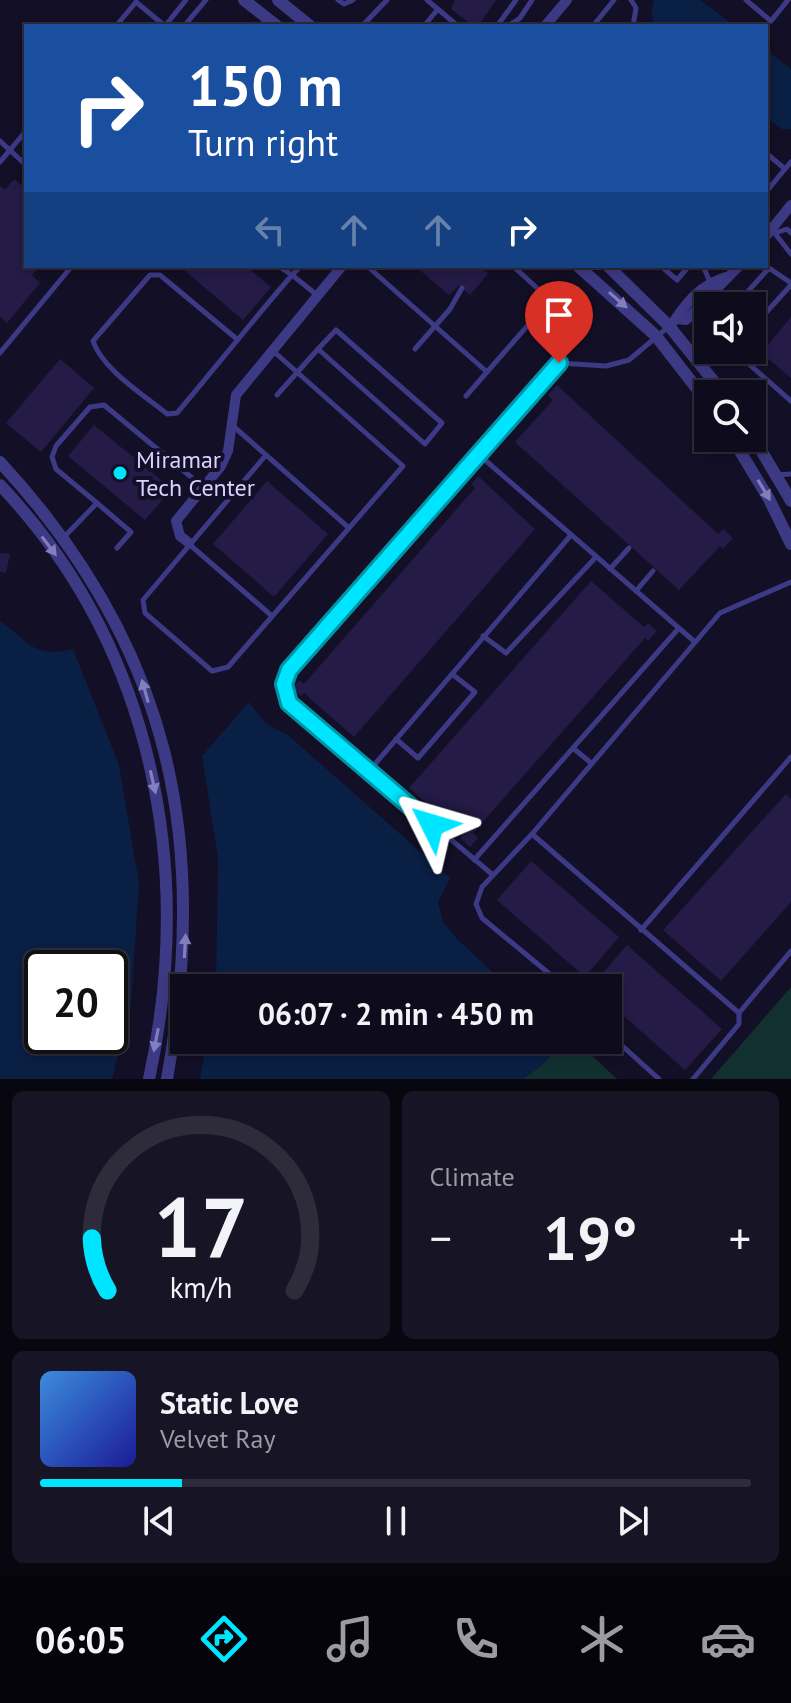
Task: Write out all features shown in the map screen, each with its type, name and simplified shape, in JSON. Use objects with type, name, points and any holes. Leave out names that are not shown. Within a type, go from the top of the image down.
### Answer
[{"type":"street","points":[[244,0],[274,24]]},
{"type":"street","points":[[278,0],[308,24]]},
{"type":"street","points":[[547,24],[567,0]]},
{"type":"street","points":[[770,229],[791,205]]},
{"type":"street","points":[[189,543],[180,536],[176,521],[221,466],[228,451],[236,395],[340,268]]},
{"type":"street","points":[[580,268],[656,336],[694,385]]},
{"type":"street","points":[[610,268],[673,322],[714,380]]},
{"type":"street","points":[[673,322],[686,320],[737,268]]},
{"type":"street","points":[[673,322],[679,309],[710,282],[728,277]]},
{"type":"street","points":[[740,452],[791,544]]},
{"type":"street","points":[[766,452],[784,474],[791,501]]},
{"type":"street","points":[[0,462],[64,538],[106,603],[140,671],[175,803],[184,872],[186,944],[167,1079]]},
{"type":"street","points":[[0,485],[52,549],[92,611],[124,680],[154,781],[168,873],[168,944],[161,1017],[149,1079]]},
{"type":"lane","points":[[167,24],[186,0]]},
{"type":"lane","points":[[186,24],[206,0]]},
{"type":"lane","points":[[338,0],[344,4],[353,0]]},
{"type":"lane","points":[[364,24],[387,0]]},
{"type":"lane","points":[[427,0],[456,24]]},
{"type":"lane","points":[[498,24],[516,0]]},
{"type":"lane","points":[[511,24],[520,18],[532,0]]},
{"type":"lane","points":[[595,24],[614,0]]},
{"type":"lane","points":[[631,0],[636,8],[633,24]]},
{"type":"lane","points":[[746,0],[771,21],[786,1]]},
{"type":"lane","points":[[118,24],[137,1],[163,24]]},
{"type":"lane","points":[[426,24],[438,9]]},
{"type":"lane","points":[[0,162],[24,133]]},
{"type":"lane","points":[[0,141],[24,163]]},
{"type":"lane","points":[[768,155],[785,169]]},
{"type":"lane","points":[[768,190],[791,162]]},
{"type":"lane","points":[[770,229],[787,229],[791,233]]},
{"type":"lane","points":[[770,229],[791,254]]},
{"type":"lane","points":[[1,349],[70,268]]},
{"type":"lane","points":[[281,268],[318,295]]},
{"type":"lane","points":[[238,340],[160,275],[150,275],[93,341],[110,364],[167,414],[177,413],[299,268]]},
{"type":"lane","points":[[369,268],[487,372]]},
{"type":"lane","points":[[466,396],[550,300],[515,268]]},
{"type":"lane","points":[[663,268],[677,280],[687,268]]},
{"type":"lane","points":[[704,268],[710,282]]},
{"type":"lane","points":[[748,292],[769,268],[791,284],[766,312]]},
{"type":"lane","points":[[415,349],[462,288]]},
{"type":"lane","points":[[493,875],[289,703],[284,684],[289,670],[559,363],[606,366],[629,360],[673,322]]},
{"type":"lane","points":[[277,395],[297,372],[318,349],[336,330],[442,423],[425,444],[318,349]]},
{"type":"lane","points":[[266,455],[146,592],[143,600],[145,613],[212,671],[228,667],[403,466],[272,350]]},
{"type":"lane","points":[[749,364],[791,401]]},
{"type":"lane","points":[[117,548],[131,532],[56,469],[52,457],[56,446],[90,407],[104,405],[203,487]]},
{"type":"lane","points":[[231,424],[349,528]]},
{"type":"lane","points":[[478,454],[695,642]]},
{"type":"lane","points":[[64,538],[97,503]]},
{"type":"lane","points":[[369,771],[571,535]]},
{"type":"lane","points":[[189,543],[272,616]]},
{"type":"lane","points":[[610,569],[629,548]]},
{"type":"lane","points":[[483,636],[506,653],[596,557]]},
{"type":"lane","points":[[636,591],[653,571]]},
{"type":"lane","points":[[550,974],[482,918],[476,904],[482,887],[532,834],[720,613],[791,582]]},
{"type":"lane","points":[[474,860],[679,628]]},
{"type":"lane","points":[[396,739],[418,758],[475,692],[452,674]]},
{"type":"lane","points":[[573,748],[591,763]]},
{"type":"lane","points":[[641,930],[791,757]]},
{"type":"lane","points":[[785,764],[791,769]]},
{"type":"lane","points":[[532,834],[739,1013]]},
{"type":"lane","points":[[693,1079],[739,1024],[739,1013],[791,951]]},
{"type":"lane","points":[[622,1046],[659,1079]]},
{"type":"green space","points":[[791,987],[791,1079],[711,1079]]},
{"type":"green space","points":[[552,1054],[591,1054],[617,1079],[523,1079]]},
{"type":"water","points":[[654,0],[700,0],[732,24],[654,24],[651,15]]},
{"type":"water","points":[[768,52],[791,69],[791,129],[782,129],[768,118]]},
{"type":"water","points":[[0,621],[39,650],[73,649],[119,765],[139,883],[128,1018],[128,950],[24,950],[24,1054],[119,1054],[112,1079],[0,1079]]},
{"type":"water","points":[[249,702],[265,723],[288,735],[450,878],[438,902],[443,922],[495,974],[216,974],[218,858],[202,756]]},
{"type":"water","points":[[204,1054],[552,1054],[523,1079],[200,1079]]},
{"type":"building","points":[[455,0],[496,0],[480,24],[471,24],[451,9]]},
{"type":"building","points":[[14,179],[24,187],[24,268],[38,268],[32,275],[40,283],[7,323],[0,317],[0,186],[5,190]]},
{"type":"building","points":[[181,268],[248,268],[271,287],[243,320]]},
{"type":"building","points":[[417,268],[482,268],[488,274],[470,295],[459,285],[449,295]]},
{"type":"building","points":[[791,317],[791,378],[766,357],[766,347]]},
{"type":"building","points":[[60,359],[94,388],[41,452],[6,423]]},
{"type":"building","points":[[557,385],[718,534],[723,529],[733,538],[723,549],[720,546],[679,590],[515,442],[553,400],[548,395]]},
{"type":"building","name":"Miramar Tech Center","points":[[94,425],[172,489],[145,520],[68,456]]},
{"type":"building","points":[[478,476],[535,529],[354,737],[304,693],[301,696],[292,688],[299,680],[304,684],[475,488],[471,485]]},
{"type":"building","points":[[267,481],[328,534],[274,597],[213,544]]},
{"type":"building","points":[[0,553],[10,554],[6,573],[0,572]]},
{"type":"building","points":[[591,581],[644,627],[648,623],[657,631],[648,641],[645,638],[473,833],[478,838],[470,847],[460,838],[462,835],[409,788]]},
{"type":"building","points":[[786,794],[791,799],[791,902],[721,981],[663,930]]},
{"type":"building","points":[[531,861],[619,937],[588,974],[582,974],[497,900]]},
{"type":"building","points":[[627,945],[722,1029],[685,1070],[622,1014],[622,974],[602,974]]},
{"type":"place","name":"Miramar Tech Center","points":[[120,473]]},
{"type":"route","points":[[432,825],[289,703],[284,684],[289,670],[559,363]]}]
